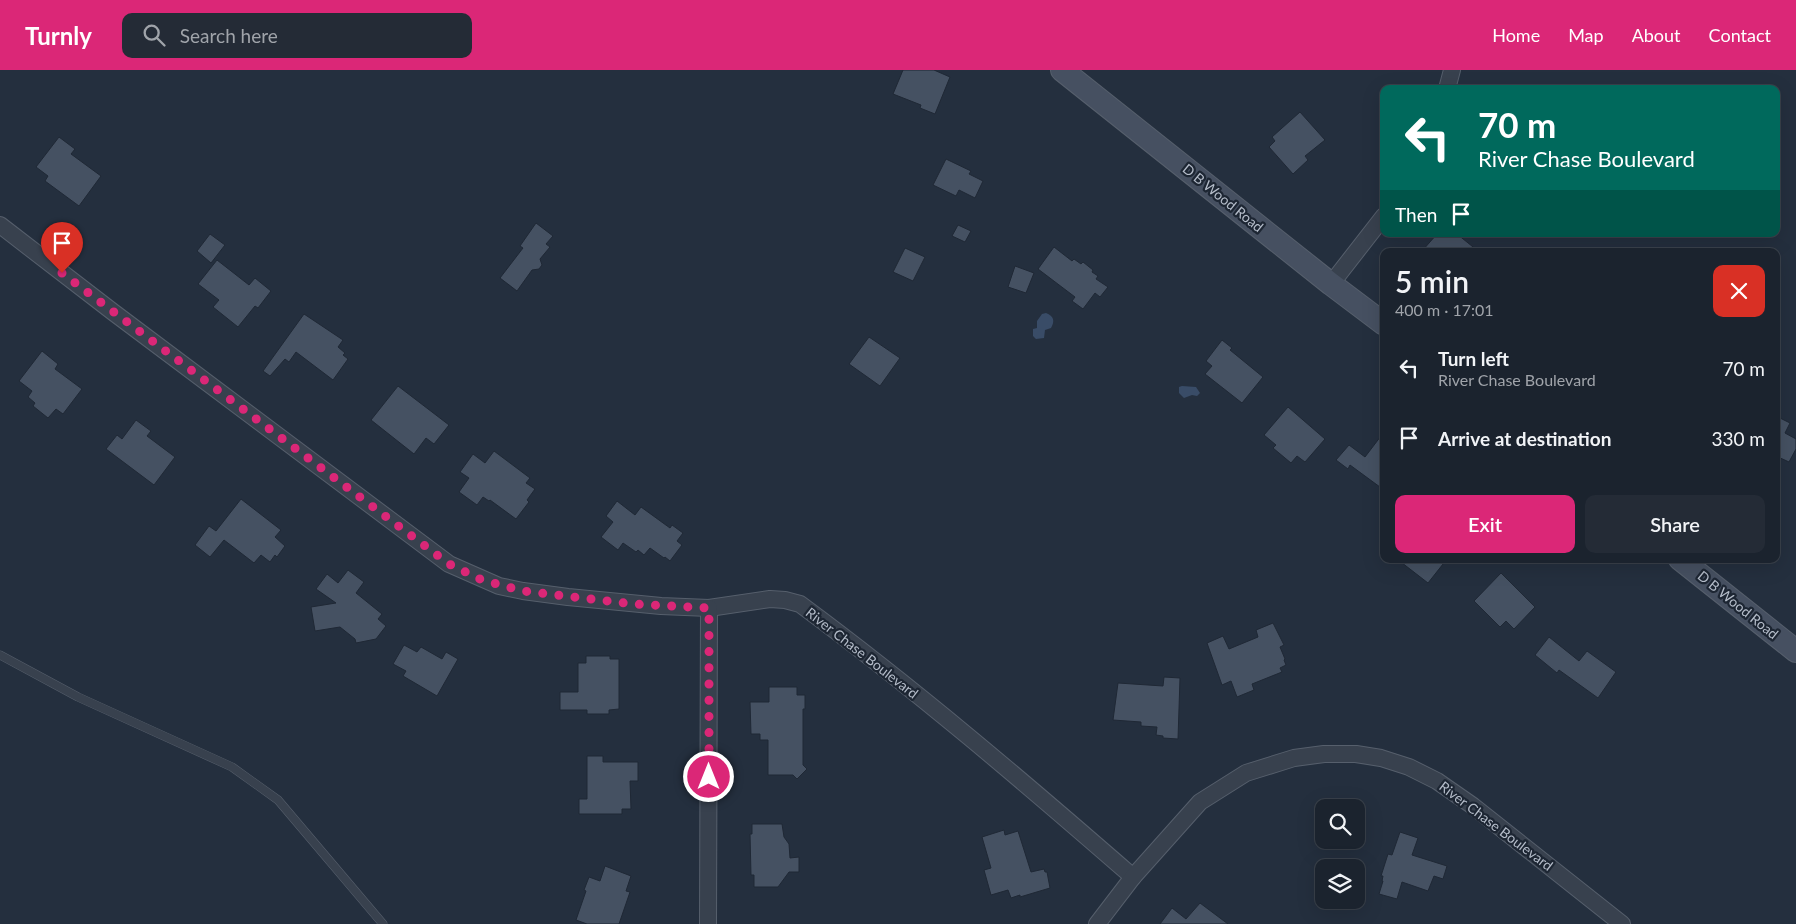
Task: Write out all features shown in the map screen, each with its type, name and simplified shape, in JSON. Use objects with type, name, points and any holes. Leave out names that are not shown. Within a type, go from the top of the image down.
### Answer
[{"type":"main road","name":"D B Wood Road","points":[[1062,70],[1380,321]]},
{"type":"main road","name":"D B Wood Road","points":[[1685,563],[1796,651]]},
{"type":"street","points":[[1448,85],[1452,70]]},
{"type":"street","points":[[1331,284],[1380,221]]},
{"type":"street","name":"River Chase Boulevard","points":[[0,225],[449,564],[482,580],[523,591],[633,604],[709,608],[770,599],[800,604],[893,676],[1050,804],[1133,877],[1200,802],[1246,773],[1294,758],[1324,754],[1356,754],[1381,758],[1409,767],[1437,781],[1474,806],[1622,924]]},
{"type":"street","points":[[708,924],[709,608]]},
{"type":"street","points":[[1097,924],[1133,877]]},
{"type":"lane","points":[[0,655],[78,697],[232,767],[278,800],[383,924]]},
{"type":"water","points":[[1046,313],[1052,317],[1051,328],[1045,330],[1044,338],[1036,339],[1033,336],[1033,329],[1037,328],[1037,321],[1042,314]]},
{"type":"water","points":[[1179,387],[1196,387],[1200,393],[1197,396],[1192,395],[1184,398],[1179,393]]},
{"type":"building","points":[[903,70],[934,70],[950,77],[935,114],[920,108],[921,105],[893,94]]},
{"type":"building","points":[[1300,112],[1325,140],[1305,156],[1308,160],[1293,174],[1269,147],[1275,141],[1272,137]]},
{"type":"building","points":[[59,137],[75,149],[71,154],[101,176],[79,206],[45,181],[48,176],[36,167]]},
{"type":"building","points":[[946,159],[971,171],[969,174],[983,181],[975,198],[959,190],[956,196],[933,185]]},
{"type":"building","points":[[536,223],[553,236],[546,244],[550,247],[540,259],[542,265],[539,269],[532,270],[517,291],[500,278],[523,248],[520,246]]},
{"type":"building","points":[[958,225],[971,231],[965,242],[952,236]]},
{"type":"building","points":[[210,234],[225,245],[211,263],[197,251]]},
{"type":"building","points":[[1434,237],[1461,237],[1474,248],[1425,248]]},
{"type":"building","points":[[1054,247],[1072,261],[1074,259],[1081,264],[1083,262],[1098,276],[1096,279],[1108,287],[1100,297],[1095,293],[1083,309],[1072,301],[1075,297],[1038,269]]},
{"type":"building","points":[[905,248],[925,257],[913,281],[893,272]]},
{"type":"building","points":[[217,260],[249,285],[255,278],[271,291],[258,308],[255,306],[238,327],[213,307],[219,300],[198,284]]},
{"type":"building","points":[[1015,266],[1034,273],[1026,293],[1008,287]]},
{"type":"building","points":[[304,314],[343,340],[338,347],[345,353],[343,355],[348,359],[333,380],[296,352],[289,362],[285,359],[270,376],[263,371]]},
{"type":"building","points":[[869,337],[900,358],[880,386],[849,364]]},
{"type":"building","points":[[1222,340],[1232,348],[1230,350],[1263,377],[1242,403],[1205,374],[1212,366],[1206,361]]},
{"type":"building","points":[[42,351],[58,364],[55,369],[82,389],[63,414],[56,409],[48,418],[33,406],[35,403],[28,397],[32,391],[19,381]]},
{"type":"building","points":[[398,386],[449,425],[434,444],[426,438],[414,454],[371,420]]},
{"type":"building","points":[[1288,407],[1325,439],[1305,462],[1297,456],[1291,463],[1273,448],[1276,445],[1264,435]]},
{"type":"building","points":[[1780,418],[1790,423],[1785,433],[1796,439],[1796,449],[1789,462],[1780,458]]},
{"type":"building","points":[[136,420],[151,431],[147,436],[175,457],[154,485],[106,449],[117,435],[122,439]]},
{"type":"building","points":[[1380,437],[1380,487],[1350,465],[1348,469],[1336,460],[1349,445],[1365,457]]},
{"type":"building","points":[[494,451],[530,478],[526,483],[535,489],[527,500],[529,502],[516,519],[490,500],[483,497],[477,505],[459,492],[469,478],[460,472],[473,454],[485,463]]},
{"type":"building","points":[[241,499],[281,530],[275,537],[285,546],[277,557],[275,555],[270,562],[261,555],[254,563],[224,540],[210,557],[195,545],[209,526],[216,531]]},
{"type":"building","points":[[617,501],[635,515],[641,507],[670,528],[672,525],[683,533],[677,541],[682,545],[670,561],[650,548],[644,555],[623,543],[618,550],[601,537],[613,522],[606,516]]},
{"type":"building","points":[[1402,563],[1444,563],[1428,583]]},
{"type":"building","points":[[348,570],[364,582],[356,593],[382,614],[378,619],[386,626],[376,639],[356,643],[355,639],[340,627],[315,631],[311,607],[336,603],[316,589],[327,574],[338,583]]},
{"type":"building","points":[[1501,573],[1535,607],[1514,629],[1506,621],[1500,627],[1474,601]]},
{"type":"building","points":[[1273,623],[1284,645],[1280,647],[1286,665],[1280,668],[1282,672],[1252,684],[1254,690],[1237,697],[1231,681],[1222,685],[1207,643],[1223,636],[1229,649],[1258,637],[1256,630]]},
{"type":"building","points":[[1549,637],[1579,661],[1587,651],[1616,672],[1598,698],[1559,670],[1557,673],[1535,655]]},
{"type":"building","points":[[404,645],[417,652],[421,647],[442,659],[446,652],[458,659],[437,696],[403,676],[406,671],[393,664]]},
{"type":"building","points":[[586,656],[610,656],[610,659],[619,659],[619,709],[609,710],[609,714],[587,714],[587,710],[560,710],[560,692],[578,692],[578,663],[586,663]]},
{"type":"building","points":[[1164,677],[1180,678],[1178,739],[1163,738],[1163,736],[1156,735],[1157,727],[1141,726],[1141,722],[1113,720],[1118,683],[1163,686]]},
{"type":"building","points":[[769,687],[797,687],[797,695],[805,695],[805,709],[803,709],[803,765],[807,769],[797,779],[793,775],[768,775],[768,740],[760,740],[760,734],[751,734],[750,702],[769,702]]},
{"type":"building","points":[[587,756],[603,756],[603,762],[638,762],[638,781],[630,781],[631,809],[622,809],[622,814],[579,814],[579,799],[587,799]]},
{"type":"building","points":[[752,824],[782,824],[784,837],[789,844],[790,858],[799,857],[799,872],[789,872],[778,887],[754,887],[754,875],[751,875],[750,834],[752,834]]},
{"type":"building","points":[[1004,830],[1005,835],[1018,831],[1031,872],[1044,869],[1047,872],[1050,888],[1020,897],[1020,895],[1011,898],[1008,890],[991,895],[984,870],[991,868],[982,837]]},
{"type":"building","points":[[1400,832],[1418,838],[1412,855],[1447,866],[1443,879],[1434,876],[1428,891],[1402,882],[1397,899],[1379,894],[1383,881],[1383,876],[1381,876],[1388,854],[1392,855]]},
{"type":"building","points":[[605,866],[631,876],[626,891],[630,892],[619,924],[587,924],[576,920],[589,877],[600,881]]},
{"type":"building","points":[[1200,903],[1228,924],[1160,924],[1172,908],[1186,919]]},
{"type":"route","points":[[62,273],[449,564],[482,580],[523,591],[633,604],[709,608],[709,777]]}]
